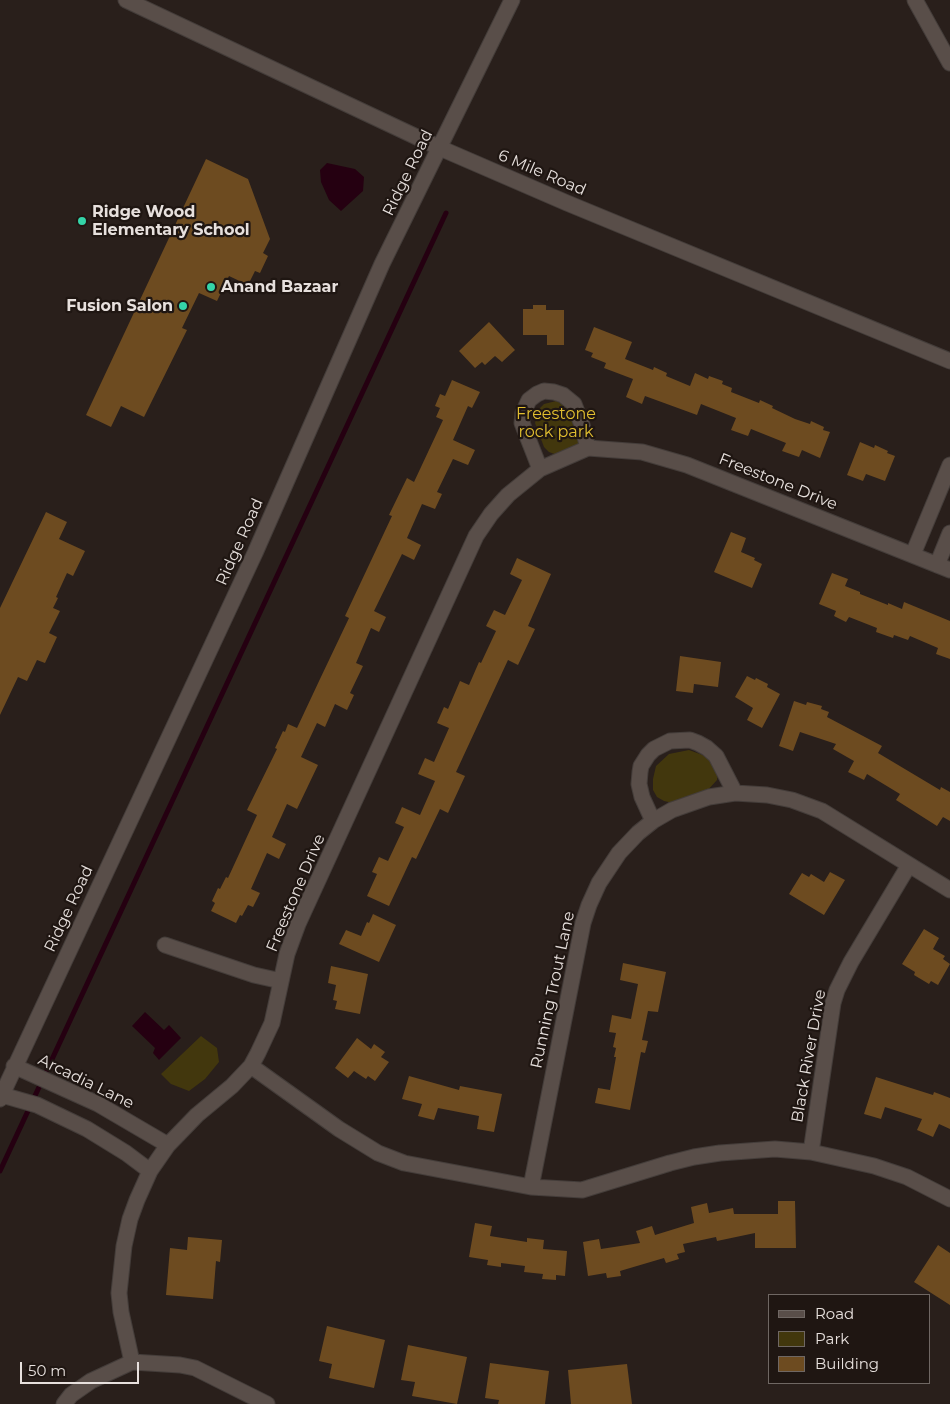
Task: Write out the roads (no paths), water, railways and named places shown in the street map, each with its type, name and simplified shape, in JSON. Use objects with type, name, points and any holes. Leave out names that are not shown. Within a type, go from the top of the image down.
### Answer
[{"type":"street","name":"6 Mile Road","points":[[126,0],[440,148],[950,361]]},
{"type":"street","name":"Ridge Road","points":[[1,1097],[251,562],[382,264],[512,0]]},
{"type":"street","points":[[915,0],[950,63]]},
{"type":"street","points":[[540,469],[522,423],[525,407],[529,400],[537,394],[544,391],[554,392],[563,395],[574,404],[588,448]]},
{"type":"street","name":"Freestone Drive","points":[[132,1362],[121,1312],[119,1293],[121,1267],[130,1219],[150,1171],[168,1145],[197,1115],[232,1086],[251,1066],[262,1046],[272,1023],[287,954],[295,931],[476,536],[508,494],[540,469],[588,448],[642,452],[687,465],[944,567]]},
{"type":"street","points":[[913,554],[950,465]]},
{"type":"street","points":[[944,567],[950,534]]},
{"type":"street","points":[[652,821],[644,805],[639,784],[641,766],[654,749],[670,741],[690,740],[698,742],[707,748],[716,756],[735,793]]},
{"type":"street","name":"Running Trout Lane","points":[[531,1187],[588,905],[598,883],[619,853],[652,821],[672,810],[710,797],[735,793],[767,795],[822,811],[950,890]]},
{"type":"street","name":"Black River Drive","points":[[811,1152],[833,1003],[837,990],[847,969],[909,865]]},
{"type":"street","points":[[165,945],[254,975],[281,981]]},
{"type":"street","name":"Arcadia Lane","points":[[14,1066],[98,1104],[168,1145]]},
{"type":"street","points":[[251,1066],[338,1129],[378,1153],[404,1163],[531,1187],[582,1190],[670,1163],[720,1153],[775,1150],[811,1152],[838,1157],[907,1177],[950,1199]]},
{"type":"street","points":[[1,1097],[37,1105],[87,1129],[126,1153],[150,1171]]},
{"type":"street","points":[[64,1404],[71,1395],[92,1381],[132,1362],[180,1365],[195,1368],[267,1404]]},
{"type":"waterway","points":[[0,1171],[446,213]]},
{"type":"place","name":"Ridge Wood Elementary School","points":[[82,221]]},
{"type":"place","name":"Anand Bazaar","points":[[211,287]]},
{"type":"place","name":"Fusion Salon","points":[[183,306]]},
{"type":"park label","name":"Freestone rock park","points":[[556,423]]}]
